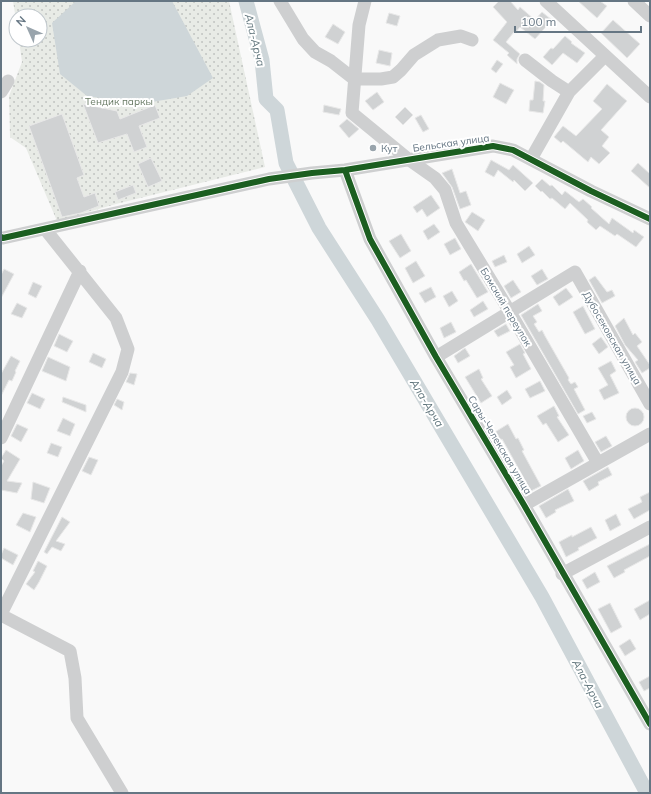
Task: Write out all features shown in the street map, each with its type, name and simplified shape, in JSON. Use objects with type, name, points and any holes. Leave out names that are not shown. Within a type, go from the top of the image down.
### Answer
[{"type":"street","points":[[280,1],[302,39],[315,52],[332,61],[354,79],[381,79],[393,77],[414,55],[438,40],[461,36],[472,40]]},
{"type":"street","points":[[354,79],[359,25],[365,1]]},
{"type":"street","points":[[546,1],[650,97]]},
{"type":"street","points":[[634,1],[650,16]]},
{"type":"street","points":[[530,159],[569,92],[605,56]]},
{"type":"street","points":[[525,60],[569,92]]},
{"type":"street","name":"Бомский переулок","points":[[354,79],[352,113],[408,159],[435,178],[445,190],[456,223],[598,463]]},
{"type":"street","name":"Бельская улица","points":[[2,239],[269,179],[345,170],[492,146],[513,150],[591,191],[650,219]]},
{"type":"street","name":"Сары-Челекская улица","points":[[345,170],[370,239],[436,357],[524,505],[562,574],[650,724]]},
{"type":"street","points":[[45,229],[116,318],[128,349],[122,372],[1,614],[70,652],[75,678],[77,718],[122,793]]},
{"type":"street","points":[[1,438],[80,271]]},
{"type":"street","name":"Дубосековская улица","points":[[510,312],[575,272],[650,404]]},
{"type":"street","points":[[436,357],[510,312]]},
{"type":"street","points":[[524,505],[650,434]]},
{"type":"street","points":[[562,574],[650,527]]},
{"type":"green space","name":"Тендик паркы","points":[[13,1],[229,1],[265,167],[116,204],[57,221],[26,148],[10,137],[9,96],[22,62],[20,48],[48,48],[48,8],[14,8]]},
{"type":"shaded area","points":[[76,1],[172,1],[213,78],[187,96],[140,104],[87,96],[60,74],[52,23]]},
{"type":"building","points":[[499,1],[510,1],[518,10],[520,7],[535,20],[542,12],[552,20],[535,39],[520,27],[506,42],[520,54],[517,59],[517,64],[507,55],[509,53],[493,40],[507,22],[493,7]]},
{"type":"building","points":[[578,1],[600,1],[607,6],[597,18]]},
{"type":"building","points":[[389,13],[400,16],[397,26],[386,23]]},
{"type":"building","points":[[613,20],[640,44],[627,58],[601,33]]},
{"type":"building","points":[[333,24],[345,32],[338,44],[325,37]]},
{"type":"building","points":[[565,36],[572,42],[571,43],[585,53],[577,63],[563,53],[552,65],[543,57]]},
{"type":"building","points":[[379,50],[392,53],[390,66],[376,63]]},
{"type":"building","points":[[497,60],[503,64],[496,73],[491,69]]},
{"type":"building","points":[[535,81],[544,85],[543,101],[545,101],[543,113],[529,111],[530,100],[533,100]]},
{"type":"building","points":[[500,83],[514,90],[506,104],[493,97]]},
{"type":"building","points":[[607,84],[627,101],[601,130],[609,137],[602,146],[610,153],[599,164],[591,157],[588,162],[563,141],[561,143],[554,137],[563,126],[576,136],[602,109],[593,101]]},
{"type":"building","points":[[377,92],[384,102],[373,110],[365,101]]},
{"type":"building","points":[[83,104],[117,111],[120,119],[155,105],[160,118],[139,126],[147,147],[134,152],[127,134],[98,143]]},
{"type":"building","points":[[324,105],[341,109],[339,115],[323,112]]},
{"type":"building","points":[[405,107],[413,115],[403,125],[395,117]]},
{"type":"building","points":[[62,114],[84,175],[77,178],[84,197],[95,193],[99,206],[81,213],[62,217],[29,126]]},
{"type":"building","points":[[421,115],[429,129],[423,132],[415,118]]},
{"type":"building","points":[[347,119],[359,129],[349,138],[339,126]]},
{"type":"building","points":[[151,158],[162,181],[148,187],[138,164]]},
{"type":"building","points":[[491,160],[509,170],[513,165],[533,183],[525,191],[514,180],[513,182],[498,170],[494,177],[485,172]]},
{"type":"building","points":[[638,163],[650,174],[650,188],[631,171]]},
{"type":"building","points":[[452,169],[460,193],[466,191],[471,205],[460,209],[452,187],[442,173]]},
{"type":"building","points":[[542,179],[550,186],[552,185],[562,195],[565,191],[579,202],[583,199],[609,224],[612,218],[633,233],[634,230],[644,237],[636,247],[617,234],[615,236],[600,226],[596,230],[570,203],[565,209],[552,198],[550,199],[542,191],[541,192],[535,186]]},
{"type":"building","points":[[133,185],[136,193],[118,200],[115,192]]},
{"type":"building","points":[[431,195],[440,208],[427,217],[422,209],[417,213],[413,207]]},
{"type":"building","points":[[472,212],[485,220],[478,231],[465,222]]},
{"type":"building","points":[[434,224],[440,232],[428,240],[423,231]]},
{"type":"building","points":[[401,234],[411,251],[400,258],[389,241]]},
{"type":"building","points":[[455,238],[461,249],[450,255],[444,244]]},
{"type":"building","points":[[529,246],[535,255],[522,263],[517,254]]},
{"type":"building","points":[[504,255],[507,262],[495,267],[492,261]]},
{"type":"building","points":[[416,261],[425,276],[413,283],[405,268]]},
{"type":"building","points":[[471,264],[488,292],[477,298],[466,280],[464,281],[459,272]]},
{"type":"building","points":[[4,269],[14,274],[1,298],[1,275]]},
{"type":"building","points":[[542,269],[548,279],[537,285],[531,276]]},
{"type":"building","points":[[595,276],[607,292],[612,290],[615,296],[602,303],[589,280]]},
{"type":"building","points":[[513,280],[521,292],[511,298],[504,286]]},
{"type":"building","points":[[33,282],[42,286],[36,298],[28,294]]},
{"type":"building","points":[[431,287],[436,297],[425,303],[419,293]]},
{"type":"building","points":[[566,288],[573,297],[559,306],[553,297]]},
{"type":"building","points":[[452,291],[458,301],[449,307],[443,296]]},
{"type":"building","points":[[483,301],[488,309],[474,317],[470,310]]},
{"type":"building","points":[[17,303],[27,308],[22,318],[11,314]]},
{"type":"building","points":[[538,304],[542,311],[533,316],[537,322],[534,324],[539,332],[542,330],[569,378],[568,380],[571,384],[575,382],[578,387],[574,389],[585,410],[578,414],[521,315]]},
{"type":"building","points":[[583,306],[595,329],[585,334],[573,312]]},
{"type":"building","points":[[624,318],[633,335],[635,333],[642,342],[637,346],[650,365],[650,368],[642,373],[635,362],[638,360],[625,345],[615,326]]},
{"type":"building","points":[[451,322],[456,332],[444,338],[440,328]]},
{"type":"building","points":[[506,324],[510,331],[498,337],[494,331]]},
{"type":"building","points":[[59,334],[73,341],[67,352],[54,346]]},
{"type":"building","points":[[601,337],[608,347],[599,354],[592,344]]},
{"type":"building","points":[[520,344],[525,353],[523,354],[531,369],[516,378],[510,367],[514,365],[506,352]]},
{"type":"building","points":[[465,348],[470,356],[458,363],[454,356]]},
{"type":"building","points":[[93,353],[106,359],[102,368],[89,362]]},
{"type":"building","points":[[11,356],[20,361],[12,381],[9,380],[1,396],[1,374]]},
{"type":"building","points":[[48,357],[70,367],[66,381],[42,371]]},
{"type":"building","points":[[611,361],[616,371],[610,375],[619,393],[604,400],[599,390],[608,385],[598,368]]},
{"type":"building","points":[[479,369],[483,378],[481,379],[492,396],[481,403],[465,377]]},
{"type":"building","points":[[130,373],[137,374],[134,385],[126,382]]},
{"type":"building","points":[[540,381],[545,391],[530,398],[525,389]]},
{"type":"building","points":[[507,390],[512,398],[502,405],[497,397]]},
{"type":"building","points":[[32,393],[45,399],[40,409],[27,403]]},
{"type":"building","points":[[63,397],[86,405],[86,412],[62,402]]},
{"type":"building","points":[[117,399],[124,402],[122,410],[114,405]]},
{"type":"building","points":[[554,406],[559,416],[557,417],[569,435],[558,442],[546,423],[543,425],[537,416]]},
{"type":"building","points":[[635,408],[641,411],[644,417],[641,423],[635,426],[629,423],[626,417],[629,411]]},
{"type":"building","points":[[592,412],[596,419],[587,423],[583,416]]},
{"type":"building","points":[[63,418],[75,424],[70,436],[57,431]]},
{"type":"building","points":[[17,424],[28,429],[21,442],[11,436]]},
{"type":"building","points":[[508,424],[516,439],[518,438],[524,450],[522,451],[541,486],[531,491],[502,439],[499,441],[495,432]]},
{"type":"building","points":[[606,436],[612,446],[601,452],[595,442]]},
{"type":"building","points":[[51,443],[62,447],[58,457],[47,453]]},
{"type":"building","points":[[6,450],[20,459],[7,481],[22,483],[17,493],[1,490],[1,466],[4,461],[1,458]]},
{"type":"building","points":[[578,450],[584,461],[571,469],[565,458]]},
{"type":"building","points":[[89,457],[98,460],[91,475],[82,471]]},
{"type":"building","points":[[608,467],[612,475],[598,482],[599,485],[589,491],[583,481]]},
{"type":"building","points":[[33,482],[50,488],[44,503],[31,499]]},
{"type":"building","points":[[568,489],[574,501],[555,510],[556,512],[546,518],[539,506]]},
{"type":"building","points":[[650,492],[650,510],[634,519],[628,509],[642,502],[640,497]]},
{"type":"building","points":[[23,513],[36,517],[30,532],[16,525]]},
{"type":"building","points":[[616,514],[621,525],[610,531],[605,520]]},
{"type":"building","points":[[62,517],[70,522],[56,541],[65,544],[61,551],[52,547],[47,554],[44,552]]},
{"type":"building","points":[[591,527],[597,538],[578,548],[579,550],[566,557],[559,542]]},
{"type":"building","points":[[650,544],[650,556],[624,570],[625,572],[614,578],[607,566]]},
{"type":"building","points":[[4,548],[18,555],[13,565],[1,558]]},
{"type":"building","points":[[38,561],[47,566],[34,590],[26,584],[35,572],[33,571]]},
{"type":"building","points":[[595,572],[600,582],[587,589],[582,580]]},
{"type":"building","points":[[650,600],[650,614],[640,620],[634,609]]},
{"type":"building","points":[[610,603],[622,627],[611,633],[598,609]]},
{"type":"building","points":[[630,639],[636,649],[625,656],[619,646]]},
{"type":"building","points":[[650,676],[650,688],[644,691],[639,682]]},
{"type":"waterway","name":"Ала-Арча","points":[[246,1],[262,60],[266,99],[277,110],[286,163],[319,228],[378,320],[542,597],[647,793]]},
{"type":"cycle path","points":[[1,237],[3,238],[269,179],[345,170],[493,146],[513,150],[591,191],[650,219]]},
{"type":"cycle path","points":[[345,170],[370,239],[436,357],[524,505],[650,724]]},
{"type":"place","name":"Кут","points":[[373,148]]}]
